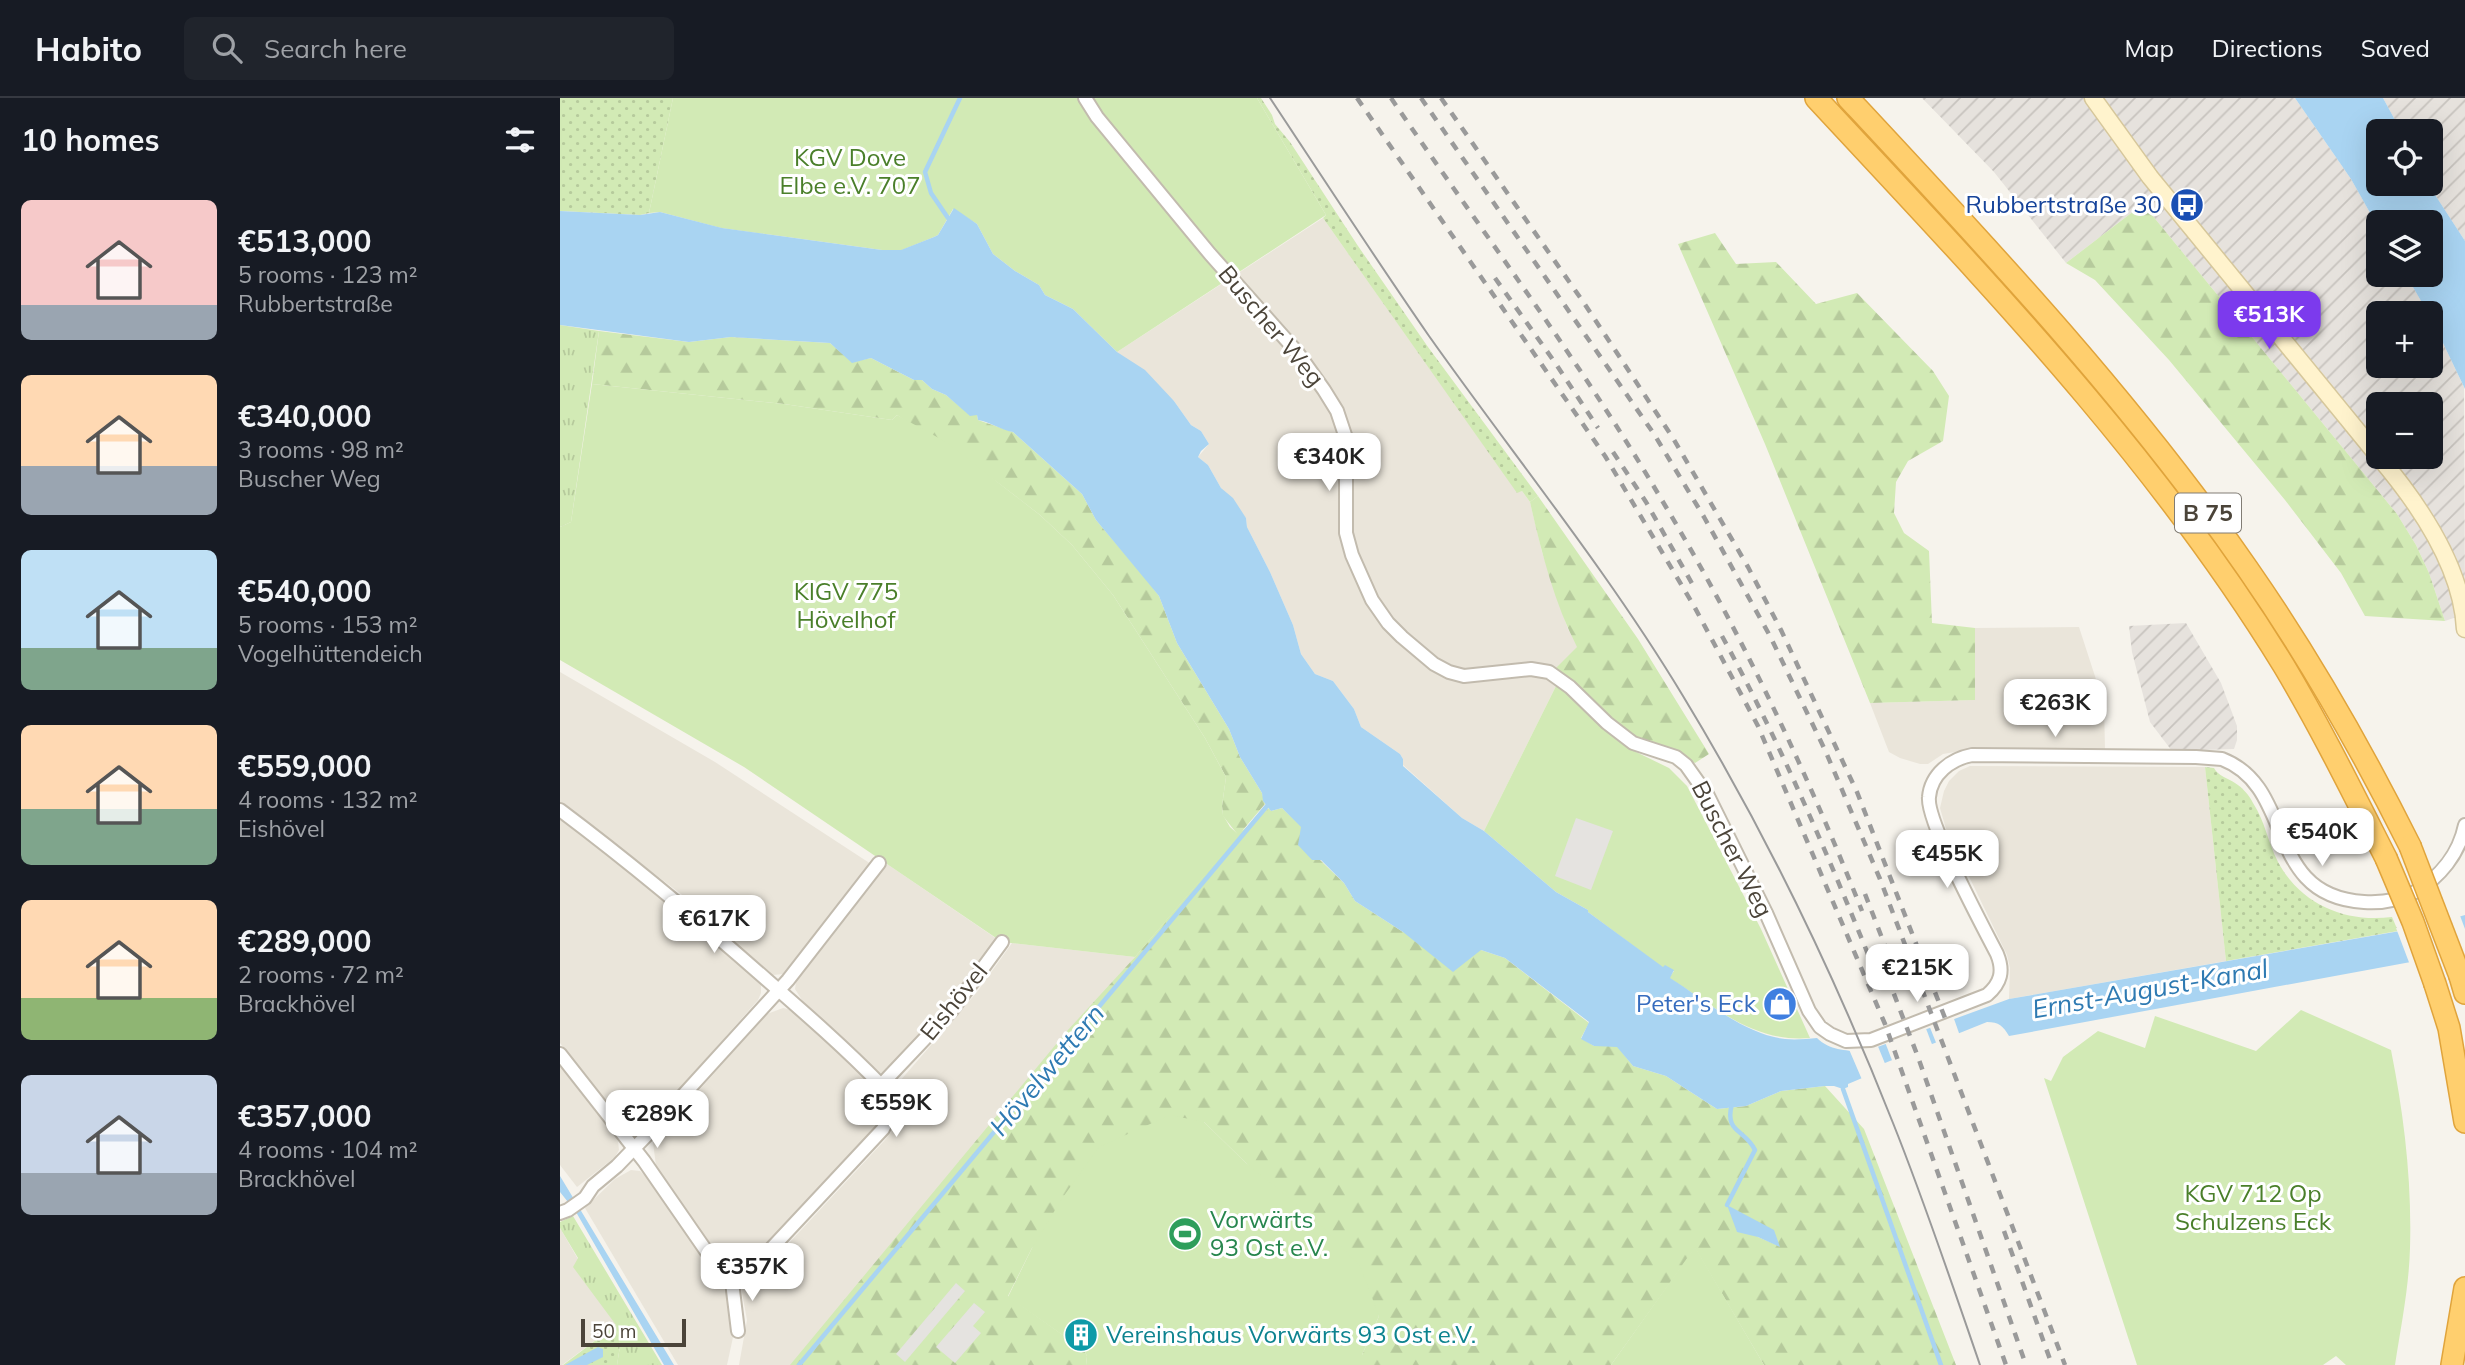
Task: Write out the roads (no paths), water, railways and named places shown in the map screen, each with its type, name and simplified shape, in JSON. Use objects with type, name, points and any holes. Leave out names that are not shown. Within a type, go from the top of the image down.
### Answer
[{"type":"highway","name":"B 75","points":[[1816,98],[2034,333],[2100,410],[2221,571],[2283,665],[2325,738],[2386,858],[2413,922],[2449,1028],[2465,1122]]},
{"type":"highway","name":"B 75","points":[[1848,98],[2038,306],[2135,419],[2248,568],[2336,706],[2375,778],[2410,846],[2463,985]]},
{"type":"highway","points":[[2452,1365],[2465,1289]]},
{"type":"street","name":"Buscher Weg","points":[[1085,98],[1097,117],[1210,254],[1297,352],[1325,390],[1337,411],[1346,438],[1346,533],[1352,555],[1372,600],[1388,624],[1434,664],[1449,672],[1464,676],[1531,669],[1549,672],[1570,687],[1607,723],[1633,743],[1641,748],[1676,757],[1686,765],[1708,796],[1766,913],[1814,1020],[1839,1039],[1871,1040],[1980,998],[1995,989],[1999,981],[2001,968],[1997,954],[1938,833],[1929,807],[1931,788],[1940,773],[1962,757],[2222,759],[2240,768],[2262,789],[2285,848],[2304,875],[2334,895],[2358,902],[2387,902],[2421,888],[2440,874],[2453,857],[2459,847],[2465,825]]},
{"type":"street","points":[[2093,98],[2123,143],[2366,440]]},
{"type":"street","points":[[2389,469],[2420,510],[2439,545],[2455,585],[2465,629]]},
{"type":"street","points":[[560,810],[660,886],[838,1042],[886,1092],[889,1114],[883,1129],[754,1267],[743,1273],[731,1274],[720,1268],[709,1255],[634,1149],[560,1054]]},
{"type":"street","points":[[564,1211],[580,1202],[593,1186],[634,1149],[779,990],[879,863]]},
{"type":"street","name":"Eishövel","points":[[881,1085],[952,1010],[1002,942]]},
{"type":"street","points":[[731,1274],[738,1331]]},
{"type":"water","points":[[2295,98],[2383,98],[2394,119],[2366,119],[2366,196],[2436,196],[2465,241],[2465,389],[2443,343],[2443,301],[2421,301],[2413,287],[2443,287],[2443,210],[2368,210],[2351,179]]},
{"type":"water","name":"Ernst-August-Kanal","points":[[954,208],[977,224],[993,254],[1039,285],[1045,295],[1073,309],[1117,352],[1145,370],[1174,401],[1191,425],[1201,431],[1209,444],[1198,457],[1208,465],[1221,488],[1233,498],[1246,518],[1247,527],[1293,625],[1301,654],[1315,674],[1333,681],[1354,709],[1361,727],[1400,754],[1403,766],[1462,818],[1484,831],[1556,892],[1588,910],[1663,967],[1665,965],[1674,970],[1670,978],[1739,1023],[1769,1036],[1789,1039],[1817,1038],[1832,1047],[1861,1053],[2009,999],[2423,927],[2465,915],[2465,952],[2009,1036],[2000,1025],[1987,1022],[1865,1071],[1867,1076],[1843,1089],[1825,1086],[1781,1091],[1746,1106],[1717,1109],[1666,1076],[1633,1066],[1617,1047],[1594,1046],[1581,1039],[1589,1022],[1505,958],[1481,950],[1453,972],[1403,932],[1355,901],[1344,883],[1321,860],[1312,860],[1298,845],[1301,827],[1282,808],[1271,811],[1263,801],[1262,793],[1240,757],[1229,729],[1177,643],[1159,596],[1096,520],[1082,494],[1013,432],[978,420],[977,415],[970,416],[946,395],[932,389],[922,380],[914,380],[871,358],[852,363],[830,343],[731,337],[689,342],[560,325],[560,211],[640,215],[660,212],[722,228],[882,250],[901,250],[938,235]]},
{"type":"water","points":[[560,1176],[674,1365],[664,1365],[576,1212],[560,1192]]},
{"type":"water","points":[[1727,1205],[1774,1230],[1780,1247],[1758,1237],[1737,1232]]},
{"type":"water","points":[[598,1347],[603,1349],[603,1357],[587,1365],[565,1365]]},
{"type":"waterway","points":[[948,218],[931,193],[925,172],[960,98]]},
{"type":"waterway","name":"Hövelwettern","points":[[799,1365],[1267,806]]},
{"type":"waterway","points":[[1843,1089],[1941,1365]]},
{"type":"waterway","points":[[1727,1205],[1755,1150],[1733,1126],[1730,1113],[1732,1104]]},
{"type":"tram line","points":[[1270,98],[1429,336],[1623,603],[1713,747],[1797,905],[1871,1068],[1916,1183],[1980,1365]]},
{"type":"railway","points":[[1357,98],[1605,456],[1694,606],[1758,726],[1885,1024],[2006,1365]]},
{"type":"railway","points":[[1391,98],[1599,399],[1692,551],[1771,702],[1862,911]]},
{"type":"railway","points":[[1421,98],[1654,434],[1770,636],[1825,750],[1880,879],[2065,1365]]},
{"type":"railway","points":[[1441,98],[1584,303],[1673,438],[1748,567],[1781,630],[1857,792],[1945,1018]]},
{"type":"railway","points":[[1495,278],[1598,428]]},
{"type":"railway","points":[[1613,452],[1646,502],[1694,587]]},
{"type":"railway","points":[[1722,636],[1805,805],[1878,979]]},
{"type":"railway","points":[[1865,894],[1894,969]]},
{"type":"railway","points":[[1881,960],[1918,1057],[2026,1365]]},
{"type":"railway","points":[[2004,1231],[2052,1365]]},
{"type":"place","name":"Rubbertstraße 30","points":[[2187,205]]},
{"type":"place","name":"Peter's Eck","points":[[1780,1004]]},
{"type":"place","name":"Vorwärts 93 Ost e.V.","points":[[1185,1234]]},
{"type":"place","name":"Vereinshaus Vorwärts 93 Ost e.V.","points":[[1081,1335]]},
{"type":"park label","name":"KGV Dove Elbe e.V. 707","points":[[850,172]]},
{"type":"park label","name":"KlGV 775 Hövelhof","points":[[846,606]]},
{"type":"park label","name":"KGV 712 Op Schulzens Eck","points":[[2253,1208]]}]
